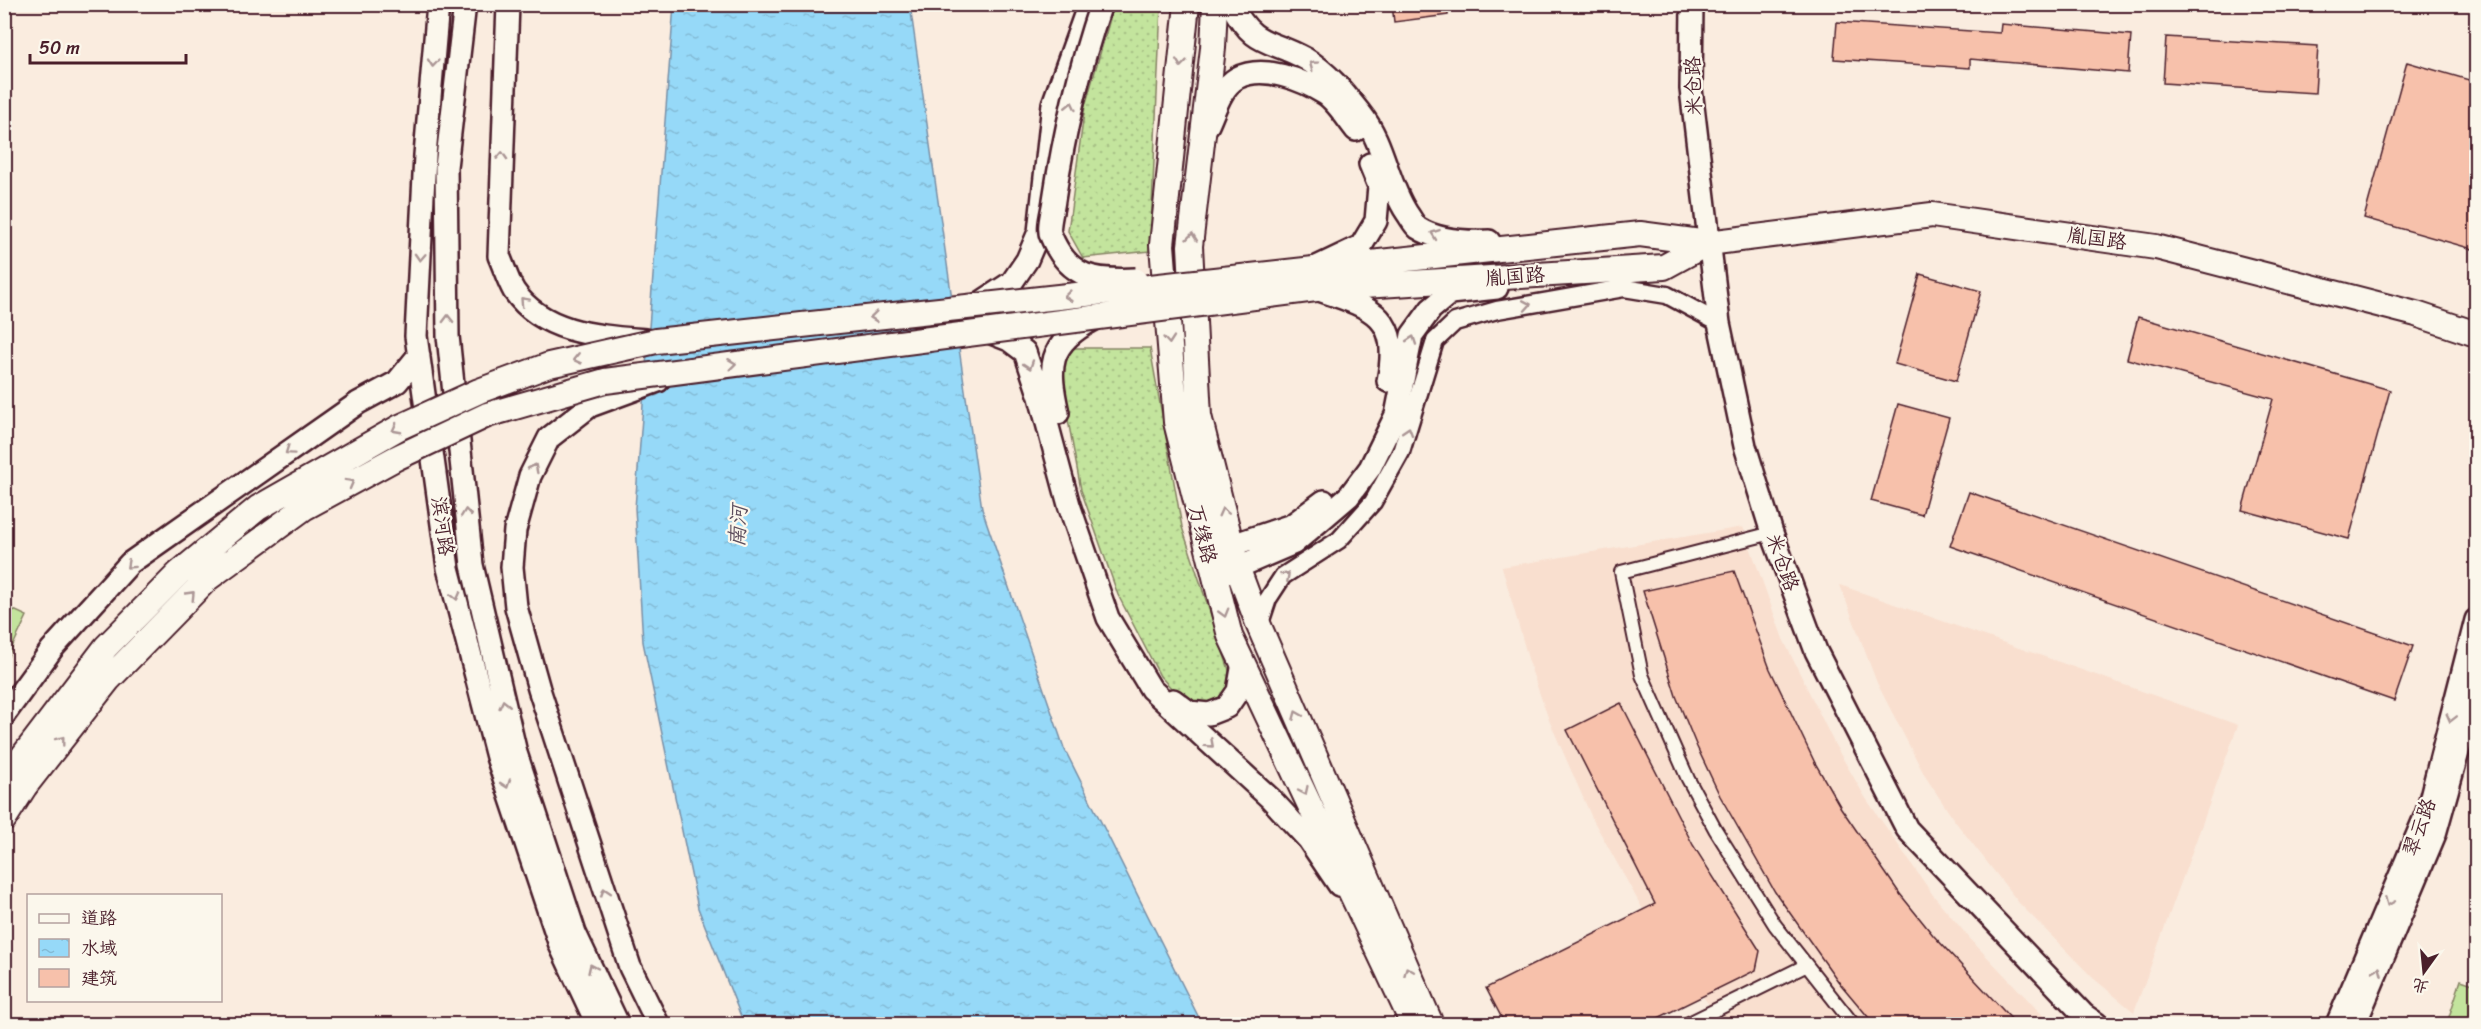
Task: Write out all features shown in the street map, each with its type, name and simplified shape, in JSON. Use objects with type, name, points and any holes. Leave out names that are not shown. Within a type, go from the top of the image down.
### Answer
[{"type":"main road","name":"万缘路","points":[[1187,4],[1162,245],[1176,422],[1213,578],[1230,636],[1413,1024]]},
{"type":"main road","name":"万缘路","points":[[1215,4],[1190,246],[1199,416],[1234,556],[1259,626],[1431,1024]]},
{"type":"main road","name":"胤国路","points":[[1315,279],[1640,234],[1708,243],[1932,215],[2156,247],[2416,314],[2476,334]]},
{"type":"main road","name":"胤国路","points":[[1315,279],[1664,267],[1708,243]]},
{"type":"main road","points":[[4,819],[12,782],[106,647],[179,573],[258,508],[390,432],[479,391],[549,365],[656,341],[977,305],[1315,279]]},
{"type":"main road","points":[[12,782],[207,579],[304,508],[396,458],[487,415],[605,381],[1098,316],[1315,279]]},
{"type":"street","name":"滨河路","points":[[438,4],[424,155],[416,336],[448,568],[496,757],[560,945],[611,1023]]},
{"type":"street","name":"滨河路","points":[[465,4],[446,167],[448,336],[472,565],[516,753],[575,933],[611,1023]]},
{"type":"street","points":[[508,4],[499,256],[514,290],[533,311],[560,327],[604,336],[656,341]]},
{"type":"street","points":[[977,305],[1011,282],[1027,260],[1039,232],[1053,104],[1089,4]]},
{"type":"street","points":[[1101,4],[1080,68],[1062,147],[1050,234],[1068,263],[1082,275],[1113,280],[1315,279],[1364,306],[1384,324],[1393,356],[1382,415],[1356,463],[1334,492],[1292,525],[1234,556],[1213,578]]},
{"type":"street","points":[[1231,4],[1250,33],[1270,45],[1305,59],[1337,84],[1368,123],[1397,198],[1417,227],[1443,237],[1467,242],[1640,234]]},
{"type":"street","name":"米仓路","points":[[1692,4],[1691,89],[1719,322],[1745,446],[1772,533],[1816,651],[1907,829],[2084,1015],[2097,1024]]},
{"type":"street","points":[[1203,137],[1224,91],[1236,78],[1253,73],[1286,76],[1327,95],[1356,130],[1379,186],[1376,221],[1360,246],[1315,279]]},
{"type":"street","points":[[1207,553],[1234,556],[1294,543],[1349,496],[1370,468],[1396,415],[1412,334],[1431,309],[1450,293],[1619,276],[1664,267]]},
{"type":"street","points":[[1259,626],[1268,598],[1283,576],[1339,540],[1373,502],[1401,452],[1435,341],[1455,322],[1497,310],[1624,288],[1667,295],[1719,322]]},
{"type":"street","points":[[1098,316],[1072,330],[1056,349],[1051,379],[1074,497],[1108,618],[1151,689],[1271,799],[1308,839],[1367,926]]},
{"type":"street","points":[[986,331],[1009,340],[1025,352],[1098,578],[1163,693],[1189,712],[1209,714],[1227,707],[1238,691],[1243,663]]},
{"type":"street","points":[[4,715],[52,649],[130,563],[358,403],[397,382],[419,355]]},
{"type":"street","points":[[658,1024],[630,967],[538,689],[516,607],[512,567],[515,530],[530,476],[549,438],[590,406],[633,389],[698,369]]},
{"type":"street","points":[[1772,533],[1621,572],[1642,675],[1674,748],[1715,829],[1744,878],[1805,966],[1853,1024]]},
{"type":"street","name":"翠云路","points":[[2337,1024],[2427,812],[2476,620]]},
{"type":"street","name":"翠云路","points":[[2355,1024],[2435,834],[2476,688]]},
{"type":"street","points":[[1687,1024],[1805,966]]},
{"type":"lane","points":[[2359,4],[2375,5]]},
{"type":"shaded area","points":[[1743,527],[1783,639],[1835,745],[1865,797],[1933,895],[1972,941],[2051,1024],[1724,1024],[1677,963],[1646,915],[1592,818],[1549,720],[1531,669],[1502,567]]},
{"type":"shaded area","points":[[1840,585],[2238,725],[2134,1012],[2093,978],[2019,903],[1954,820],[1925,776],[1877,683]]},
{"type":"green space","points":[[1114,5],[1161,5],[1150,251],[1083,258],[1068,231],[1085,106]]},
{"type":"green space","points":[[1070,348],[1150,348],[1182,527],[1229,670],[1227,693],[1210,705],[1186,704],[1160,676],[1118,595],[1081,490],[1063,393],[1063,366]]},
{"type":"green space","points":[[5,606],[27,616],[5,662]]},
{"type":"green space","points":[[2461,980],[2476,985],[2476,1024],[2447,1023]]},
{"type":"water","name":"南河","points":[[674,5],[910,5],[982,509],[1064,748],[1202,1024],[744,1024],[698,908],[643,642],[635,508]]},
{"type":"building","points":[[1392,4],[1448,4],[1448,15],[1394,22]]},
{"type":"building","points":[[1837,22],[2000,33],[2001,24],[2131,35],[2128,73],[1970,59],[1970,68],[1834,59]]},
{"type":"building","points":[[2166,37],[2318,46],[2315,93],[2163,83]]},
{"type":"building","points":[[2407,62],[2476,82],[2476,250],[2364,218]]},
{"type":"building","points":[[1920,274],[1981,291],[1956,381],[1895,364]]},
{"type":"building","points":[[2138,317],[2390,390],[2349,539],[2242,510],[2273,399],[2127,359]]},
{"type":"building","points":[[1898,404],[1949,418],[1922,515],[1871,501]]},
{"type":"building","points":[[1969,492],[2413,646],[2394,701],[1950,546]]},
{"type":"building","points":[[1734,571],[1770,669],[1815,763],[1841,808],[1900,894],[1933,935],[2016,1024],[1874,1024],[1838,981],[1775,892],[1720,796],[1697,747],[1676,696],[1643,591]]},
{"type":"building","points":[[1621,703],[1693,845],[1760,951],[1756,970],[1646,1024],[1505,1024],[1486,988],[1655,904],[1567,730]]}]
